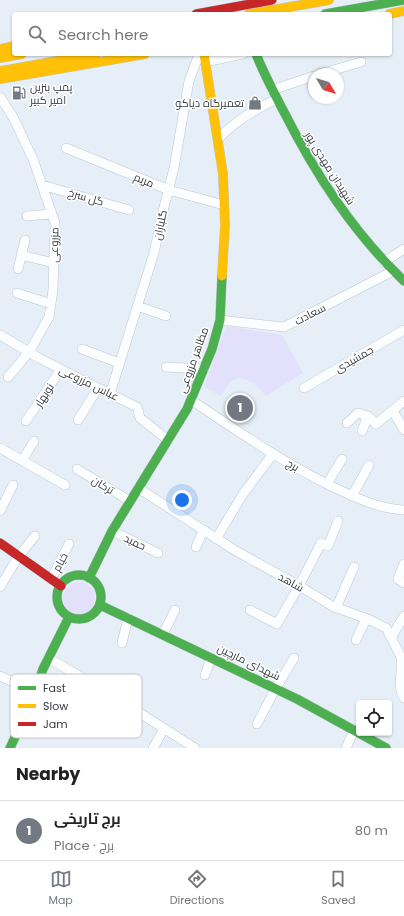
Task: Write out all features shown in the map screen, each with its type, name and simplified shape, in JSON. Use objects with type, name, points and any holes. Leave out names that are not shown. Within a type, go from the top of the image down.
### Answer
[{"type":"main road","points":[[208,12],[272,0]]},
{"type":"main road","points":[[260,12],[329,0]]},
{"type":"main road","points":[[335,12],[404,0]]},
{"type":"main road","points":[[392,13],[404,11]]},
{"type":"main road","points":[[0,49],[12,46]]},
{"type":"main road","points":[[0,58],[12,56]]},
{"type":"main road","points":[[0,71],[85,56]]},
{"type":"main road","points":[[0,79],[132,56]]},
{"type":"main road","name":"شهیدان مهدی پور","points":[[257,56],[303,148],[327,189],[354,227],[393,272],[404,281]]},
{"type":"main road","name":"مظاهر مزروعی","points":[[89,578],[112,531],[187,409],[212,349],[220,320],[225,225],[223,174],[205,58]]},
{"type":"main road","points":[[0,543],[61,586]]},
{"type":"main road","points":[[76,576],[89,578],[98,586],[100,592],[100,605],[92,615],[87,618],[75,619],[69,617],[59,606],[57,599],[61,586],[70,577],[76,576]]},
{"type":"main road","name":"شهدای مارچین","points":[[100,605],[276,688],[386,748]]},
{"type":"main road","points":[[42,674],[48,658],[69,617]]},
{"type":"main road","points":[[10,748],[14,738]]},
{"type":"street","points":[[218,0],[225,9]]},
{"type":"street","name":"گلباران","points":[[110,394],[154,253],[174,168],[189,81],[198,56]]},
{"type":"street","points":[[205,58],[224,56]]},
{"type":"street","points":[[340,68],[361,62]]},
{"type":"street","points":[[218,139],[243,116],[275,94],[308,79]]},
{"type":"street","name":"مزروعی","points":[[0,97],[13,117],[33,159],[55,223],[53,290],[49,317],[29,352],[8,377]]},
{"type":"street","name":"مریم","points":[[66,148],[168,190],[224,204]]},
{"type":"street","name":"گل سرخ","points":[[42,185],[129,210]]},
{"type":"street","points":[[26,216],[52,214]]},
{"type":"street","points":[[18,269],[25,240]]},
{"type":"street","points":[[384,262],[404,249]]},
{"type":"street","points":[[21,255],[54,263]]},
{"type":"street","name":"سعادت","points":[[220,320],[284,327],[393,272]]},
{"type":"street","points":[[16,293],[51,304]]},
{"type":"street","points":[[137,306],[166,316]]},
{"type":"street","name":"جمشیدی","points":[[304,388],[404,330]]},
{"type":"street","name":"عباس مزروعی","points":[[0,335],[61,369],[137,407],[140,418],[168,440]]},
{"type":"street","points":[[82,349],[119,363]]},
{"type":"street","points":[[166,367],[204,369]]},
{"type":"street","name":"نوبهار","points":[[26,422],[61,369]]},
{"type":"street","points":[[78,420],[98,388]]},
{"type":"street","name":"برج","points":[[191,400],[273,454],[327,484],[352,496],[391,509],[404,510]]},
{"type":"street","points":[[347,423],[358,413],[368,416],[376,424],[404,401]]},
{"type":"street","points":[[393,411],[404,430]]},
{"type":"street","points":[[362,431],[368,416]]},
{"type":"street","points":[[22,461],[34,441]]},
{"type":"street","points":[[0,448],[65,485]]},
{"type":"street","points":[[216,539],[243,494],[273,454]]},
{"type":"street","points":[[327,484],[342,459]]},
{"type":"street","points":[[352,496],[369,465]]},
{"type":"street","name":"ترکان","points":[[77,469],[130,501]]},
{"type":"street","points":[[0,511],[14,486]]},
{"type":"street","name":"شاهد","points":[[138,488],[216,539],[336,608],[386,628],[400,648],[403,673],[400,685],[404,698]]},
{"type":"street","points":[[250,610],[277,624],[321,544],[328,546],[338,521]]},
{"type":"street","name":"حمید","points":[[112,531],[158,553]]},
{"type":"street","points":[[196,547],[203,531]]},
{"type":"street","points":[[0,587],[18,557],[35,536]]},
{"type":"street","name":"خیام","points":[[51,579],[69,544]]},
{"type":"street","points":[[404,564],[398,579],[404,583]]},
{"type":"street","points":[[336,608],[354,567]]},
{"type":"street","points":[[162,634],[175,610]]},
{"type":"street","points":[[392,638],[404,616]]},
{"type":"street","points":[[122,643],[128,618]]},
{"type":"street","points":[[356,640],[366,619]]},
{"type":"street","points":[[48,658],[76,674]]},
{"type":"street","points":[[205,675],[212,658]]},
{"type":"street","points":[[257,724],[294,658]]},
{"type":"street","points":[[0,676],[10,681]]},
{"type":"street","points":[[142,715],[194,748]]},
{"type":"street","points":[[152,748],[164,729]]},
{"type":"street","points":[[346,748],[354,730]]},
{"type":"shaded area","points":[[226,326],[282,335],[303,373],[266,396],[254,384],[239,378],[230,382],[221,396],[204,387]]},
{"type":"shaded area","points":[[76,582],[82,582],[92,589],[95,598],[94,604],[88,611],[82,614],[76,614],[66,607],[63,601],[63,595],[70,585]]},
{"type":"traffic: fast","points":[[336,12],[404,0]]},
{"type":"traffic: fast","points":[[257,56],[296,135],[337,202],[368,243],[404,281]]},
{"type":"traffic: fast","points":[[89,578],[112,531],[187,409],[212,349],[220,320],[222,276]]},
{"type":"traffic: fast","points":[[79,575],[91,579],[97,585],[101,597],[97,609],[91,615],[79,619],[67,615],[61,609],[57,597],[61,585],[67,579],[79,575]]},
{"type":"traffic: fast","points":[[100,605],[297,699],[386,748]]},
{"type":"traffic: fast","points":[[41,674],[69,617]]},
{"type":"traffic: fast","points":[[10,748],[15,738]]},
{"type":"traffic: slow","points":[[260,12],[329,0]]},
{"type":"traffic: slow","points":[[392,13],[404,11]]},
{"type":"traffic: slow","points":[[0,49],[12,46]]},
{"type":"traffic: slow","points":[[0,58],[12,56]]},
{"type":"traffic: slow","points":[[0,71],[85,56]]},
{"type":"traffic: slow","points":[[0,79],[133,56]]},
{"type":"traffic: slow","points":[[204,56],[223,174],[225,225],[222,276]]},
{"type":"traffic: jam","points":[[207,12],[272,0]]},
{"type":"traffic: jam","points":[[0,543],[61,586]]},
{"type":"place","name":"پمپ بنزین امیر کبیر","points":[[19,93]]},
{"type":"place","name":"تعمیرگاه دیاکو","points":[[255,103]]},
{"type":"place","name":"برج تاریخی","points":[[240,408]]}]
